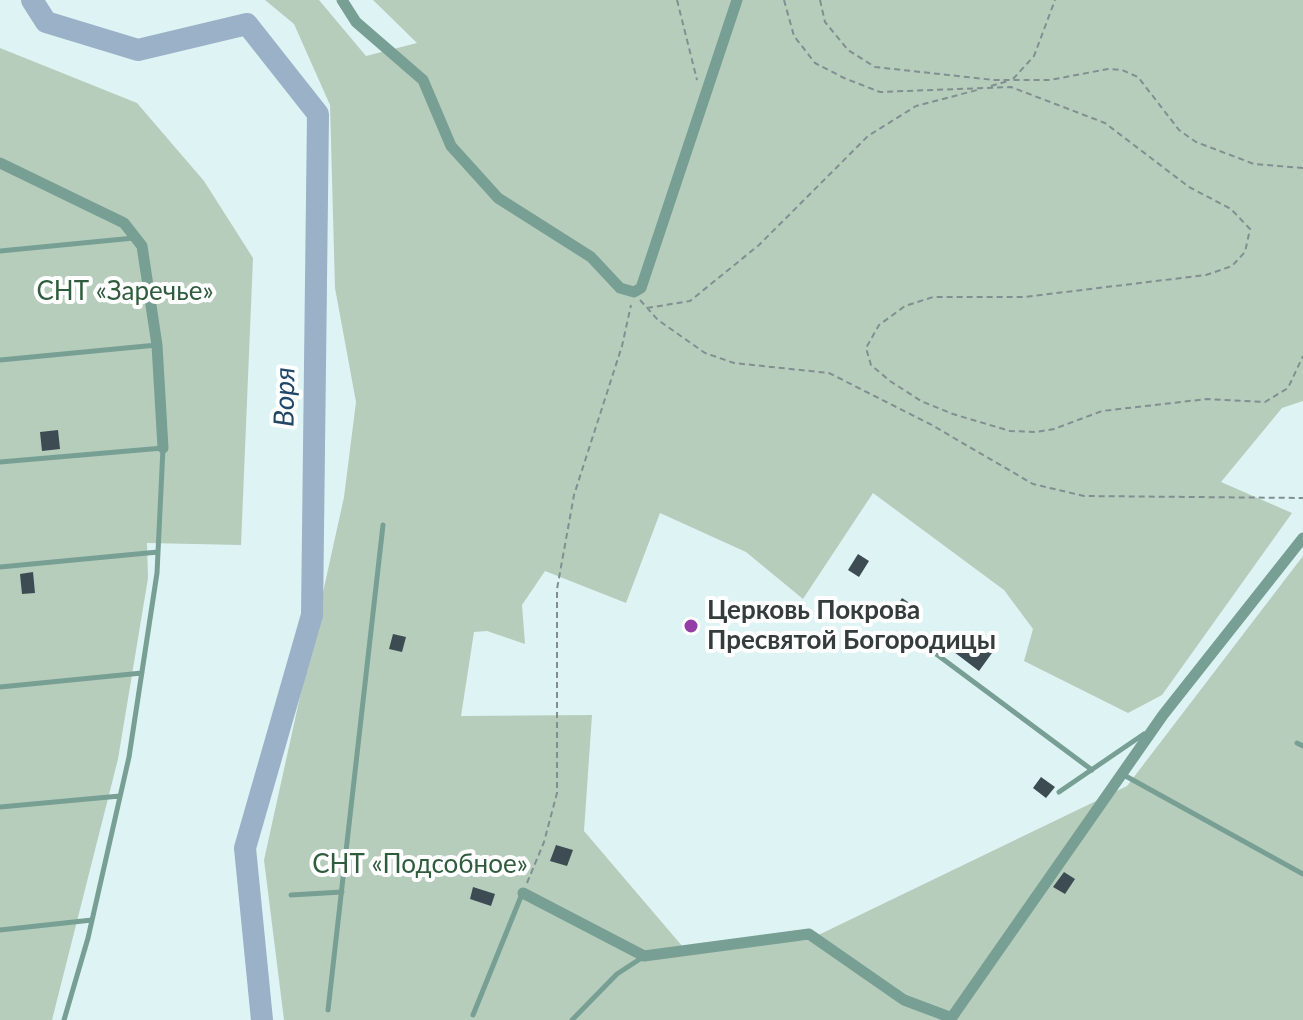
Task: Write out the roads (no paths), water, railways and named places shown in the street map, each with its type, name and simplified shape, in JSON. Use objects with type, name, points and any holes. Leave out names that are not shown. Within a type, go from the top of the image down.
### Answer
[{"type":"street","points":[[342,0],[356,22],[423,80],[451,146],[498,198],[591,257],[620,288],[634,292],[641,288],[737,0]]},
{"type":"street","points":[[0,163],[124,223],[142,246],[157,345],[163,448]]},
{"type":"street","points":[[523,893],[644,956],[809,934],[904,1000],[951,1019],[1121,773],[1303,538]]},
{"type":"lane","points":[[0,251],[136,238]]},
{"type":"lane","points":[[0,360],[157,345]]},
{"type":"lane","points":[[0,462],[163,448],[158,552],[142,673],[120,796],[92,920],[64,1020]]},
{"type":"lane","points":[[328,1010],[383,525]]},
{"type":"lane","points":[[0,567],[158,552]]},
{"type":"lane","points":[[912,636],[1092,770]]},
{"type":"lane","points":[[0,687],[142,673]]},
{"type":"lane","points":[[1059,792],[1154,728]]},
{"type":"lane","points":[[1121,773],[1303,874]]},
{"type":"lane","points":[[0,807],[120,796]]},
{"type":"lane","points":[[291,895],[342,892]]},
{"type":"lane","points":[[473,1015],[523,893]]},
{"type":"lane","points":[[0,930],[92,920]]},
{"type":"lane","points":[[572,1020],[617,974],[644,956]]},
{"type":"waterway","name":"Воря","points":[[32,0],[46,22],[138,50],[247,24],[318,114],[312,615],[245,848],[262,1020]]},
{"type":"place","name":"Церковь Покрова Пресвятой Богородицы","points":[[691,626]]},
{"type":"park label","name":"СНТ «Заречье»","points":[[125,292]]},
{"type":"park label","name":"СНТ «Подсобное»","points":[[420,865]]}]
